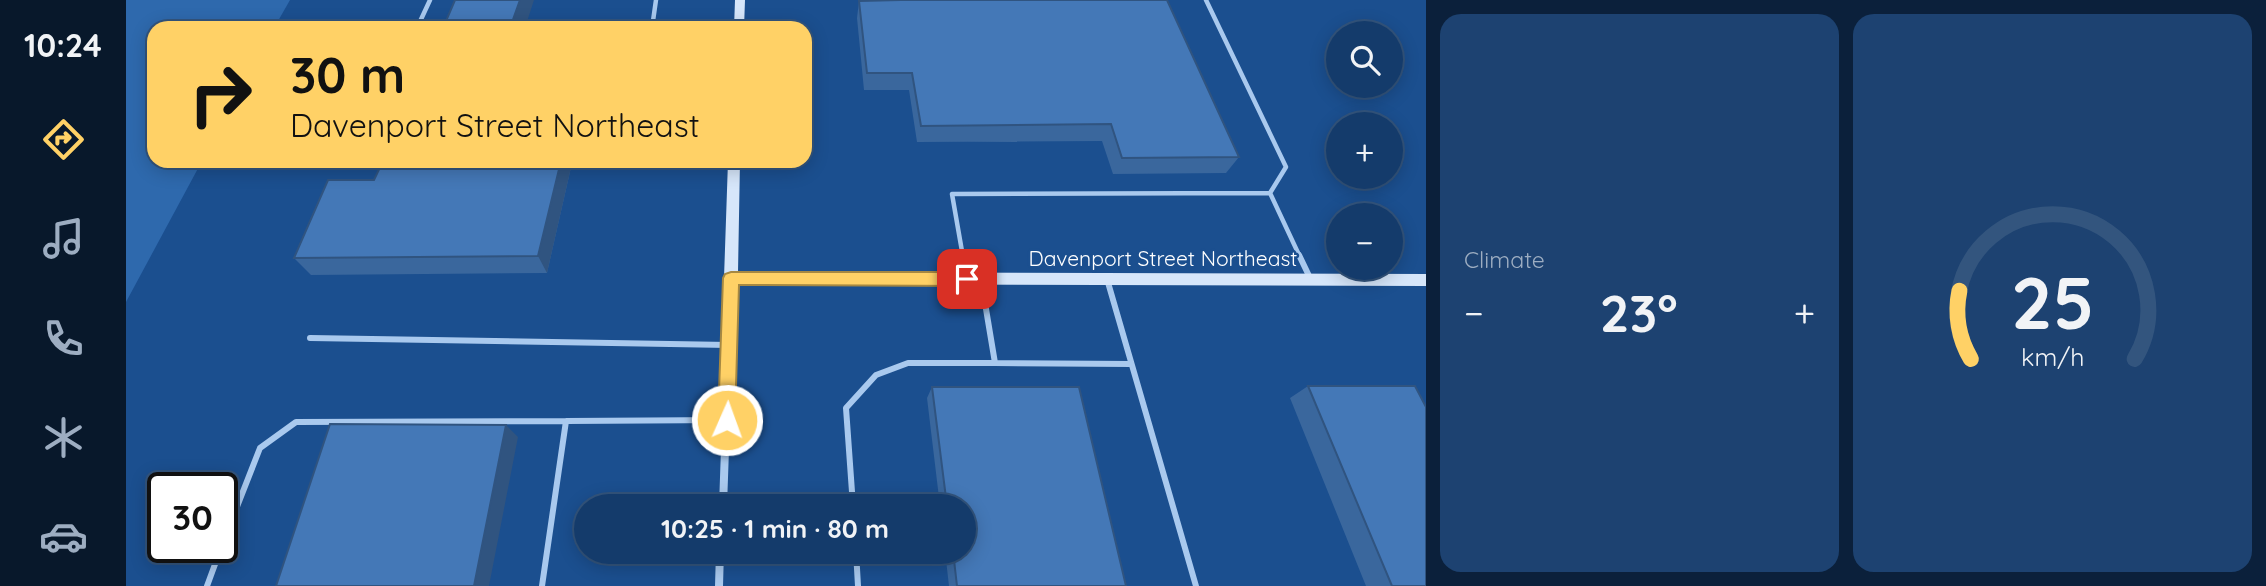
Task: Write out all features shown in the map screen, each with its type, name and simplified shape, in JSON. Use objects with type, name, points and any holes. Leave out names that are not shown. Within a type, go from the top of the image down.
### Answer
[{"type":"street","points":[[739,21],[740,0]]},
{"type":"street","points":[[724,494],[734,168]]},
{"type":"street","name":"Davenport Street Northeast","points":[[731,278],[1311,280],[1424,283]]},
{"type":"street","points":[[719,586],[720,564]]},
{"type":"lane","points":[[420,21],[430,0]]},
{"type":"lane","points":[[653,21],[656,0]]},
{"type":"lane","points":[[1206,0],[1286,167],[1270,193]]},
{"type":"lane","points":[[995,363],[952,194],[1270,193]]},
{"type":"lane","points":[[1270,193],[1311,280]]},
{"type":"lane","points":[[1107,279],[1196,586]]},
{"type":"lane","points":[[310,338],[729,345]]},
{"type":"lane","points":[[852,494],[846,408],[876,375],[908,363],[1131,364]]},
{"type":"lane","points":[[238,505],[260,448],[296,422],[727,420]]},
{"type":"lane","points":[[542,586],[566,421]]},
{"type":"lane","points":[[207,586],[216,563]]},
{"type":"lane","points":[[857,564],[858,586]]},
{"type":"shaded area","points":[[126,0],[290,0],[278,21],[147,21],[147,168],[198,168],[126,302]]},
{"type":"building","points":[[455,0],[520,0],[512,21],[446,21]]},
{"type":"building","points":[[1167,0],[1239,157],[1122,158],[1111,124],[921,126],[912,73],[867,73],[859,1]]},
{"type":"building","points":[[380,168],[559,168],[538,256],[294,258],[328,180],[374,180]]},
{"type":"building","points":[[1308,386],[1415,386],[1426,407],[1426,586],[1392,586]]},
{"type":"building","points":[[932,387],[1079,387],[1126,586],[957,586],[954,564],[976,564],[976,494],[945,494]]},
{"type":"building","points":[[330,424],[506,425],[474,586],[276,586]]},
{"type":"route","points":[[727,420],[731,278],[967,279]]}]
